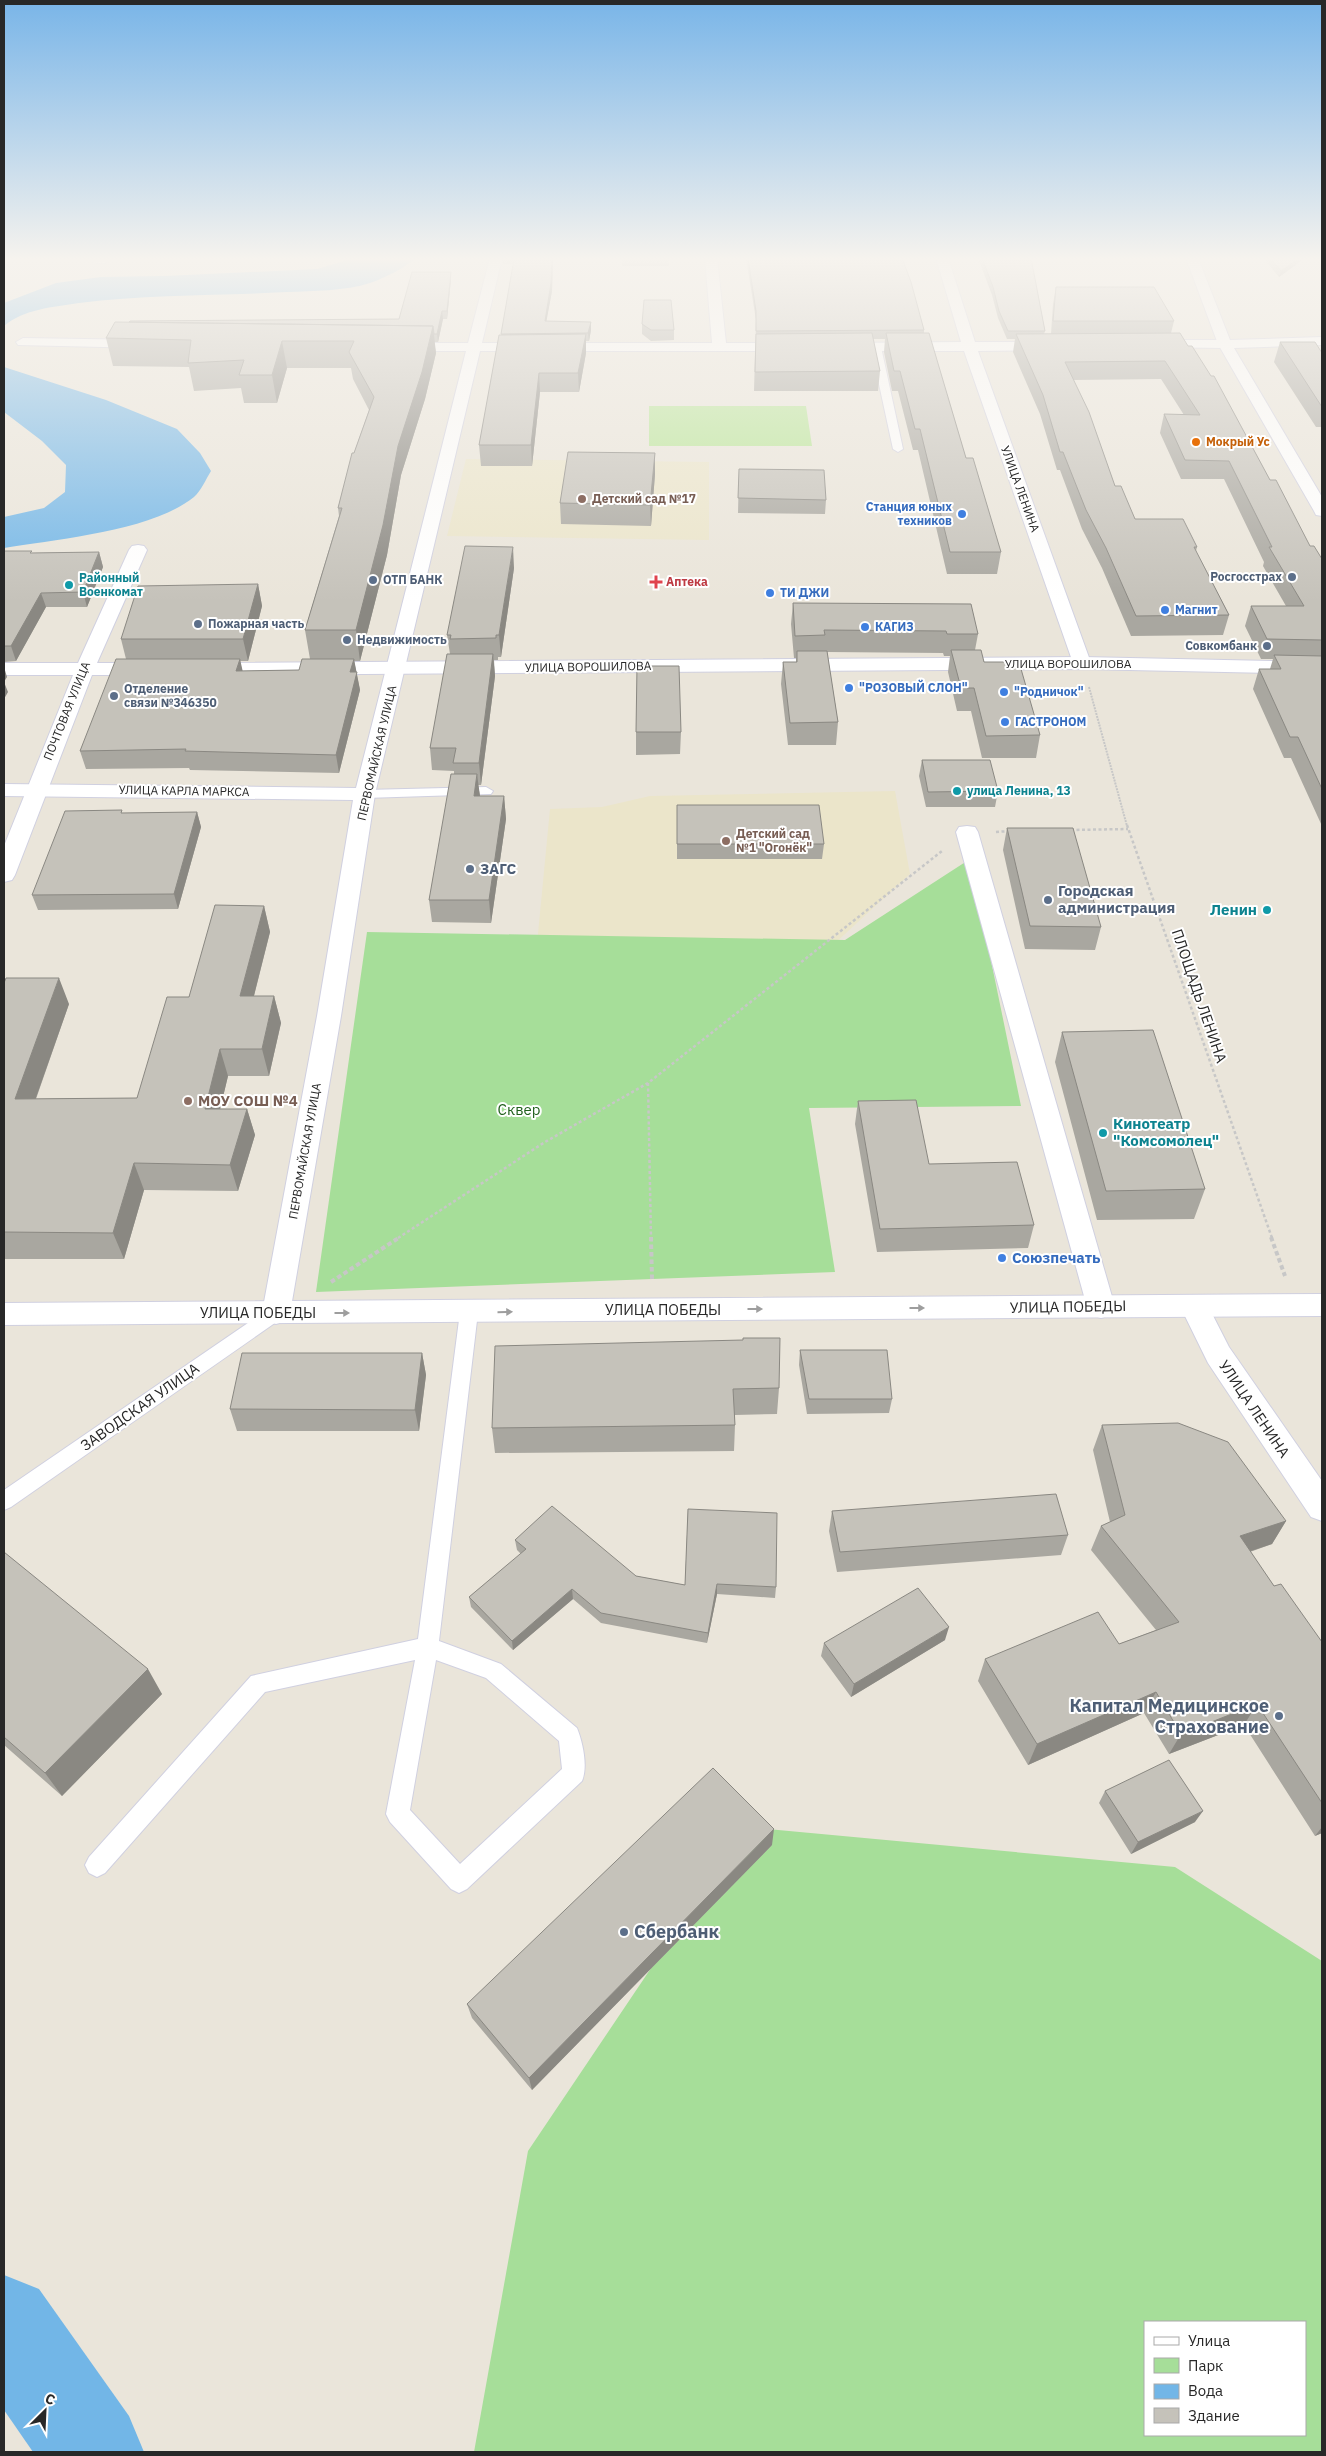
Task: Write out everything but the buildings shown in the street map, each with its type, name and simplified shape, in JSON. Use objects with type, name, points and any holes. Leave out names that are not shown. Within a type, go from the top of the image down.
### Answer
[{"type":"street","name":"ПЕРВОМАЙСКАЯ УЛИЦА","points":[[276,1313],[328,1026],[365,794],[470,373]]},
{"type":"street","name":"УЛИЦА ЛЕНИНА","points":[[978,373],[1082,663]]},
{"type":"street","points":[[1242,373],[1322,511]]},
{"type":"street","name":"ПОЧТОВАЯ УЛИЦА","points":[[4,875],[35,790],[84,668],[138,550]]},
{"type":"street","name":"УЛИЦА ВОРОШИЛОВА","points":[[191,669],[1082,663],[1322,668]]},
{"type":"street","points":[[4,669],[172,669]]},
{"type":"street","name":"УЛИЦА КАРЛА МАРКСА","points":[[4,790],[365,794]]},
{"type":"street","points":[[966,832],[1101,1307]]},
{"type":"street","name":"УЛИЦА ПОБЕДЫ","points":[[4,1314],[1308,1305]]},
{"type":"street","name":"УЛИЦА ЛЕНИНА","points":[[1194,1306],[1218,1355],[1322,1507]]},
{"type":"lane","points":[[881,373],[898,450]]},
{"type":"lane","points":[[365,794],[486,791]]},
{"type":"lane","points":[[97,1865],[259,1683],[428,1647],[493,1671],[569,1736],[574,1773],[459,1881],[398,1814],[428,1647],[468,1312]]},
{"type":"lane","name":"ЗАВОДСКАЯ УЛИЦА","points":[[4,1501],[276,1313]]},
{"type":"path","name":"ПЛОЩАДЬ ЛЕНИНА","points":[[1082,663],[1128,829],[1308,1305]]},
{"type":"path","points":[[1062,830],[1128,829]]},
{"type":"path","points":[[324,1287],[545,1142],[648,1083],[966,832],[1014,831]]},
{"type":"path","points":[[648,1083],[653,1310]]},
{"type":"shaded area","name":"Детский сад №17","points":[[466,459],[709,462],[709,540],[447,536]]},
{"type":"shaded area","name":"Детский сад №1 \"Огонёк\"","points":[[895,791],[910,874],[832,946],[537,944],[550,809],[602,807],[650,796]]},
{"type":"green space","points":[[649,406],[806,406],[812,446],[649,446]]},
{"type":"green space","name":"Сквер","points":[[970,859],[1021,1106],[809,1108],[835,1272],[316,1292],[367,932],[845,940]]},
{"type":"green space","points":[[746,1827],[1175,1867],[1322,1961],[1322,2452],[474,2452],[528,2151]]},
{"type":"water","points":[[4,373],[21,373],[106,400],[177,429],[200,453],[211,471],[194,497],[176,509],[154,518],[104,532],[4,548],[4,517],[44,508],[65,492],[66,465],[42,441],[4,412]]},
{"type":"waterway","points":[[4,2324],[93,2452]]},
{"type":"place","name":"Мокрый Ус","points":[[1196,442]]},
{"type":"place","name":"Детский сад №17","points":[[582,499]]},
{"type":"place","name":"Станция юных техников","points":[[962,514]]},
{"type":"place","name":"Росгосстрах","points":[[1292,577]]},
{"type":"place","name":"ОТП БАНК","points":[[373,580]]},
{"type":"place","name":"Аптека","points":[[656,582]]},
{"type":"place","name":"Районный Военкомат","points":[[69,585]]},
{"type":"place","name":"ТИ ДЖИ","points":[[770,593]]},
{"type":"place","name":"Магнит","points":[[1165,610]]},
{"type":"place","name":"Пожарная часть","points":[[198,624]]},
{"type":"place","name":"КАГИЗ","points":[[865,627]]},
{"type":"place","name":"Недвижимость","points":[[347,640]]},
{"type":"place","name":"Совкомбанк","points":[[1267,646]]},
{"type":"place","name":"\"РОЗОВЫЙ СЛОН\"","points":[[849,688]]},
{"type":"place","name":"\"Родничок\"","points":[[1004,692]]},
{"type":"place","name":"Отделение связи №346350","points":[[114,696]]},
{"type":"place","name":"ГАСТРОНОМ","points":[[1005,722]]},
{"type":"place","name":"улица Ленина, 13","points":[[957,791]]},
{"type":"place","name":"Детский сад №1 \"Огонёк\"","points":[[726,841]]},
{"type":"place","name":"ЗАГС","points":[[470,869]]},
{"type":"place","name":"Городская администрация","points":[[1048,900]]},
{"type":"place","name":"Ленин","points":[[1267,910]]},
{"type":"place","name":"МОУ СОШ №4","points":[[188,1101]]},
{"type":"place","name":"Кинотеатр \"Комсомолец\"","points":[[1103,1133]]},
{"type":"place","name":"Союзпечать","points":[[1002,1258]]},
{"type":"place","name":"Капитал Медицинское Страхование","points":[[1279,1716]]},
{"type":"place","name":"Сбербанк","points":[[624,1932]]}]
